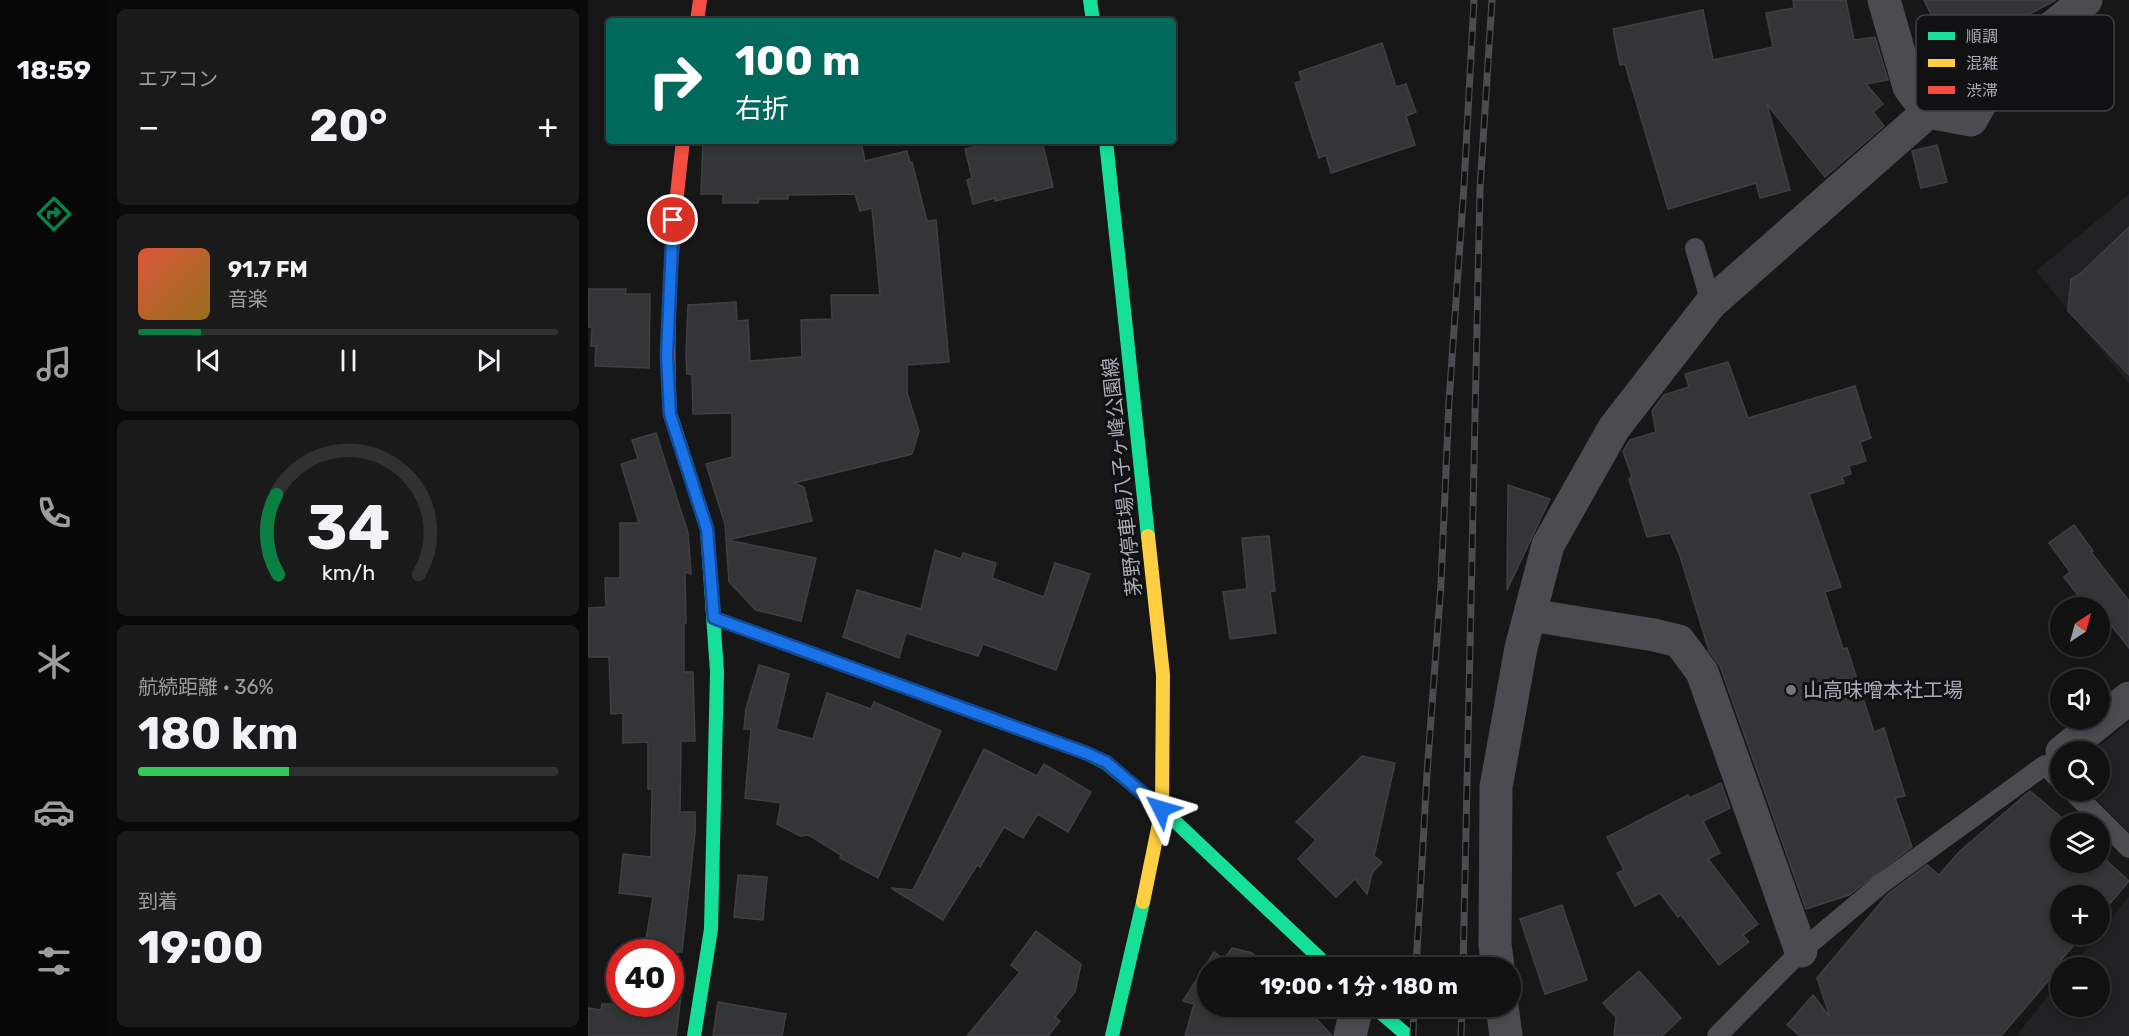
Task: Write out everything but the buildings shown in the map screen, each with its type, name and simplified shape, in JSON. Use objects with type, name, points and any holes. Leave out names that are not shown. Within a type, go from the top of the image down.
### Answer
[{"type":"street","points":[[697,18],[700,0]]},
{"type":"street","points":[[1090,0],[1093,18]]},
{"type":"street","points":[[1884,0],[1909,87],[1916,96]]},
{"type":"street","points":[[1497,957],[1496,787],[1521,648],[1548,545],[1614,428],[1711,303],[1928,112],[1971,120],[1976,111]]},
{"type":"street","points":[[683,144],[673,220],[667,355],[670,414],[707,529],[717,672],[711,929],[694,1036]]},
{"type":"street","name":"茅野停車場八子ヶ峰公園線","points":[[1106,144],[1163,675],[1161,809],[1134,948],[1112,1036]]},
{"type":"street","points":[[1530,615],[1654,634],[1679,641],[1702,672],[1801,951]]},
{"type":"street","points":[[714,618],[1106,762],[1161,809],[1318,957]]},
{"type":"street","points":[[2081,741],[2129,698]]},
{"type":"street","points":[[1350,1036],[1354,1017]]},
{"type":"street","points":[[1386,1017],[1408,1036]]},
{"type":"street","points":[[1503,1017],[1506,1036]]},
{"type":"lane","points":[[1695,248],[1711,303]]},
{"type":"lane","points":[[1717,1036],[1801,951],[1881,884],[2050,767]]},
{"type":"lane","points":[[2082,801],[2129,848]]},
{"type":"shaded area","points":[[2129,194],[2129,384],[2036,271]]},
{"type":"shaded area","points":[[2129,722],[2129,833],[2098,801],[2110,801],[2110,741],[2105,741]]},
{"type":"shaded area","points":[[2129,896],[2129,1036],[2016,1036],[2050,994],[2050,1017],[2110,1017],[2110,957],[2079,957],[2090,945],[2110,945],[2110,920]]},
{"type":"railway","points":[[1417,957],[1441,584],[1449,402],[1474,0]]},
{"type":"railway","points":[[1463,957],[1480,189],[1492,0]]},
{"type":"railway","points":[[1413,1036],[1414,1017]]},
{"type":"railway","points":[[1461,1036],[1462,1017]]},
{"type":"traffic: fast","points":[[1090,0],[1093,18]]},
{"type":"traffic: fast","points":[[1106,144],[1148,536]]},
{"type":"traffic: fast","points":[[673,422],[707,529],[717,672],[711,929],[694,1036]]},
{"type":"traffic: fast","points":[[714,618],[1086,753],[1106,763],[1162,809],[1318,957]]},
{"type":"traffic: fast","points":[[1112,1036],[1143,902]]},
{"type":"traffic: fast","points":[[1386,1017],[1408,1036]]},
{"type":"traffic: slow","points":[[1143,902],[1162,809],[1163,675],[1148,536]]},
{"type":"traffic: jam","points":[[697,18],[700,0]]},
{"type":"traffic: jam","points":[[673,422],[670,414],[669,311],[683,144]]},
{"type":"place","name":"山高味噌本社工場","points":[[1791,690]]},
{"type":"route","points":[[673,220],[667,355],[670,414],[707,529],[714,618],[1086,753],[1106,762],[1161,809]]}]
